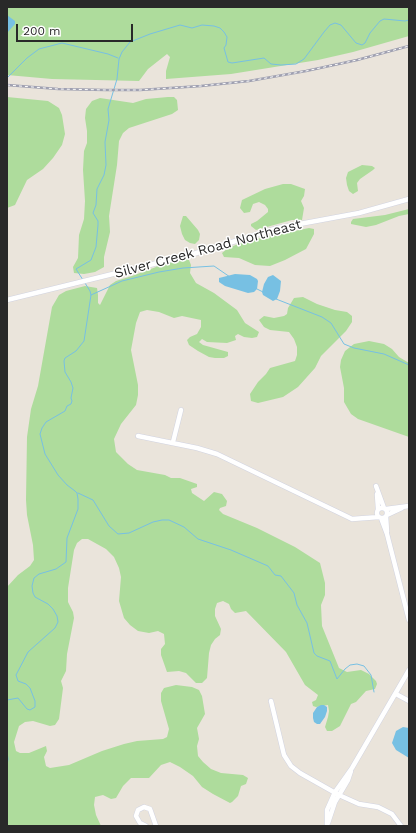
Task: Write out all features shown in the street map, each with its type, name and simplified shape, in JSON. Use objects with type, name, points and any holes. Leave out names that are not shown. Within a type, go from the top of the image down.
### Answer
[{"type":"street","name":"Silver Creek Road Northeast","points":[[7,300],[190,255],[278,228],[359,213],[409,199]]},
{"type":"street","points":[[173,442],[181,410]]},
{"type":"street","points":[[138,436],[173,442],[217,454],[348,518],[383,517],[409,506]]},
{"type":"street","points":[[383,517],[377,514],[376,488],[385,508],[383,517],[409,620]]},
{"type":"street","points":[[363,517],[385,508],[402,508]]},
{"type":"street","points":[[327,825],[337,794],[348,780],[352,768],[409,670]]},
{"type":"street","points":[[396,694],[409,701]]},
{"type":"street","points":[[271,701],[284,755],[288,764],[300,773],[337,794],[359,804],[378,807],[392,814],[401,826]]},
{"type":"street","points":[[146,826],[140,823],[136,816],[138,810],[144,807],[150,809],[156,826]]},
{"type":"green space","points":[[7,7],[409,7],[409,36],[318,60],[231,74],[166,79],[166,71],[170,57],[167,54],[148,69],[139,81],[52,79],[7,75]]},
{"type":"green space","points":[[7,97],[48,101],[59,108],[62,115],[65,134],[62,145],[53,158],[43,169],[27,180],[15,205],[7,208]]},
{"type":"green space","points":[[174,97],[177,100],[178,110],[172,114],[129,128],[123,133],[119,141],[109,216],[110,232],[104,257],[104,267],[95,272],[84,274],[74,273],[73,267],[78,258],[79,235],[84,219],[85,201],[83,170],[84,151],[87,143],[85,118],[86,109],[92,101],[100,98],[133,103],[146,99]]},
{"type":"green space","points":[[362,165],[372,166],[375,168],[360,179],[357,183],[358,191],[353,194],[349,191],[346,178],[348,172]]},
{"type":"green space","points":[[283,184],[291,184],[305,189],[304,196],[301,201],[304,208],[302,220],[292,220],[256,230],[251,226],[251,224],[268,212],[268,209],[265,205],[259,202],[253,204],[250,212],[244,213],[240,208],[242,200],[265,189]]},
{"type":"green space","points":[[409,209],[409,214],[399,216],[376,225],[366,227],[351,224],[353,219],[385,215]]},
{"type":"green space","points":[[183,216],[186,216],[200,234],[199,240],[195,244],[185,240],[182,234],[180,226]]},
{"type":"green space","points":[[309,228],[314,229],[314,234],[306,249],[270,266],[255,265],[239,258],[224,257],[222,253],[242,242]]},
{"type":"green space","points":[[185,258],[189,260],[191,265],[190,273],[196,283],[214,293],[237,310],[245,323],[259,332],[257,337],[252,338],[244,337],[238,334],[235,336],[236,340],[227,343],[207,342],[202,339],[199,342],[203,345],[228,352],[228,356],[224,358],[209,357],[189,345],[187,340],[197,334],[201,327],[201,320],[182,316],[174,318],[159,312],[147,310],[140,312],[136,323],[131,350],[138,385],[138,395],[136,405],[121,424],[114,439],[116,452],[128,464],[137,470],[165,475],[171,478],[180,478],[197,484],[197,487],[191,489],[192,493],[204,501],[214,492],[222,494],[227,501],[226,506],[220,508],[219,510],[223,514],[257,528],[295,547],[320,563],[325,583],[325,595],[321,605],[322,626],[339,668],[347,672],[361,670],[369,674],[377,684],[375,689],[366,691],[356,702],[351,704],[340,726],[332,731],[327,731],[325,727],[329,711],[328,705],[313,706],[312,702],[316,700],[318,695],[305,685],[286,652],[246,611],[235,613],[229,604],[223,601],[217,603],[215,609],[215,616],[221,629],[220,635],[211,645],[207,678],[202,683],[196,683],[186,673],[179,671],[167,672],[161,655],[161,649],[165,644],[164,634],[158,631],[149,633],[138,631],[130,625],[124,618],[119,601],[121,577],[114,557],[106,549],[88,539],[82,539],[77,543],[74,550],[68,588],[68,602],[74,618],[67,654],[66,671],[61,681],[63,688],[59,719],[55,725],[50,726],[33,721],[25,722],[19,726],[14,742],[16,751],[20,753],[29,753],[46,746],[47,751],[44,757],[46,766],[50,768],[69,765],[102,751],[124,744],[137,741],[163,739],[167,737],[169,729],[161,701],[161,693],[164,688],[176,685],[192,687],[199,690],[202,696],[205,714],[197,728],[199,739],[197,746],[198,756],[211,769],[221,773],[243,775],[248,778],[246,784],[241,786],[238,796],[230,803],[202,787],[193,776],[170,762],[161,765],[149,778],[131,778],[123,786],[116,798],[111,799],[103,795],[95,797],[94,805],[96,815],[101,826],[7,826],[7,587],[18,575],[30,566],[34,560],[26,500],[27,437],[31,409],[38,386],[52,307],[59,295],[66,291],[85,286],[97,288],[98,303],[100,305],[110,285],[116,281],[156,267],[160,263]]},
{"type":"green space","points":[[303,297],[317,304],[347,312],[352,316],[352,322],[346,331],[321,356],[315,368],[298,387],[283,397],[258,403],[251,401],[250,394],[270,368],[295,361],[297,355],[297,347],[289,332],[270,330],[264,327],[259,320],[264,316],[274,318],[284,316],[287,314],[288,308],[294,298]]},
{"type":"green space","points":[[369,341],[384,344],[392,349],[399,357],[409,363],[409,437],[358,419],[351,414],[344,402],[344,388],[340,367],[341,360],[345,351],[354,344]]},
{"type":"water","points":[[7,15],[15,21],[15,24],[7,33]]},
{"type":"water","points":[[235,274],[250,275],[257,279],[257,289],[254,292],[248,293],[225,286],[219,282],[219,278]]},
{"type":"water","points":[[273,275],[281,281],[277,299],[273,301],[263,295],[262,292],[268,277]]},
{"type":"water","points":[[321,705],[327,707],[327,711],[320,724],[317,724],[314,722],[313,713],[317,707]]},
{"type":"water","points":[[403,727],[409,728],[409,758],[396,750],[392,743],[396,731]]},
{"type":"waterway","points":[[83,280],[76,269],[91,260],[96,247],[98,221],[93,213],[96,205],[97,189],[104,175],[106,165],[105,142],[109,120],[108,109],[117,79],[119,59],[122,52],[130,42],[180,25],[192,28],[202,25],[214,26],[220,28],[227,37],[224,48],[228,62],[232,63],[264,58],[271,64],[296,64],[304,59],[330,25],[335,23],[341,25],[356,43],[362,45],[380,21],[384,19],[409,20]]},
{"type":"waterway","points":[[7,78],[27,58],[39,49],[62,43],[108,54],[118,58]]},
{"type":"waterway","points":[[91,295],[122,281],[183,268],[214,266],[230,277]]},
{"type":"waterway","points":[[7,700],[18,698],[27,709],[30,710],[35,707],[35,701],[30,688],[26,684],[18,681],[16,675],[28,652],[55,628],[58,622],[57,616],[53,609],[48,604],[35,597],[32,586],[34,578],[39,574],[56,569],[66,562],[67,538],[78,509],[78,499],[77,493],[58,475],[45,454],[40,434],[46,422],[65,411],[67,406],[71,404],[72,401],[71,398],[73,388],[65,372],[64,361],[65,358],[76,351],[84,341],[91,295],[85,283]]},
{"type":"waterway","points":[[257,289],[263,292]]},
{"type":"waterway","points":[[276,299],[322,317],[331,323],[344,344],[354,348],[384,354],[409,365]]},
{"type":"waterway","points":[[78,493],[93,500],[109,526],[118,534],[129,533],[153,522],[169,520],[184,527],[198,539],[231,550],[268,566],[275,575],[281,576],[294,593],[297,605],[307,623],[314,653],[317,656],[330,661],[337,679],[350,665],[357,664],[364,666],[371,675],[374,692]]},
{"type":"waterway","points":[[7,752],[7,765]]},
{"type":"waterway","points":[[7,766],[7,777]]},
{"type":"railway","points":[[7,85],[58,89],[106,90],[140,90],[201,86],[249,81],[306,71],[357,60],[409,46]]}]
